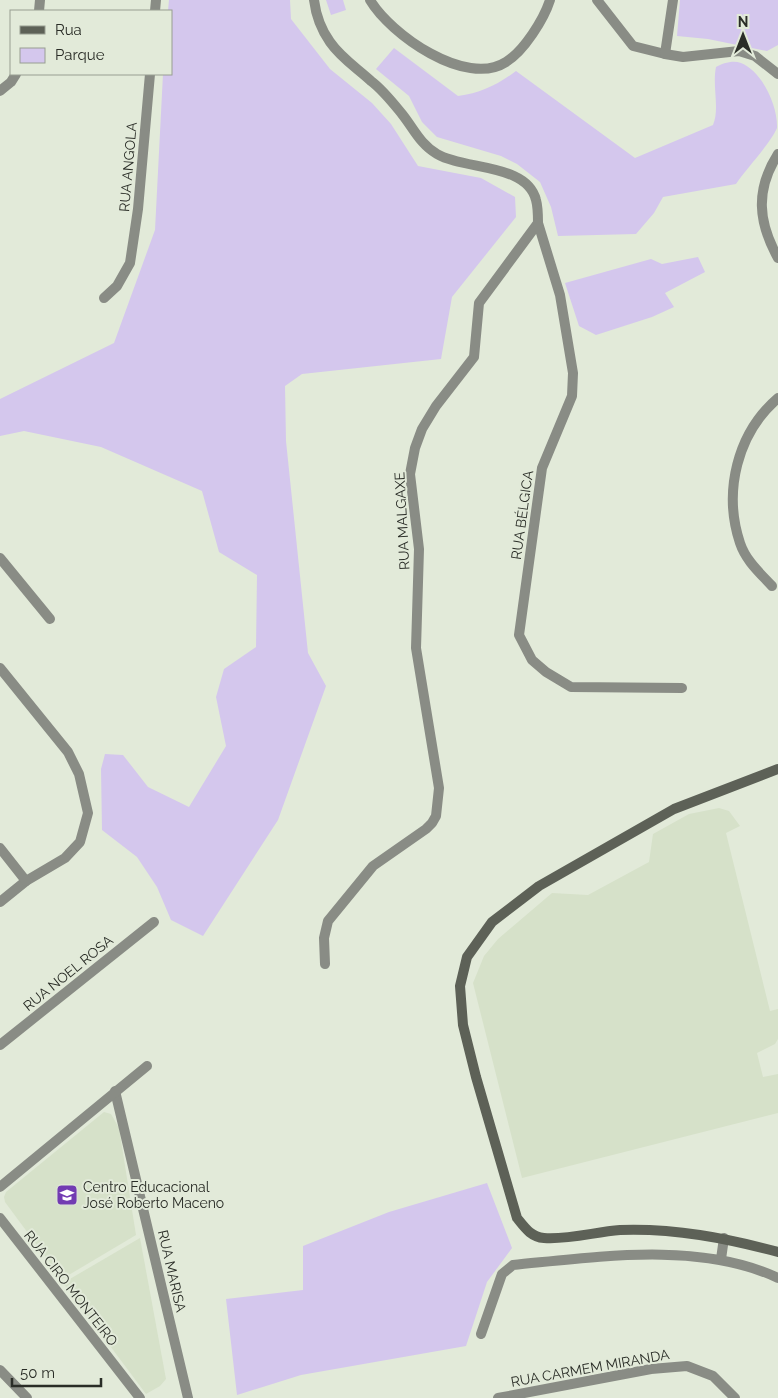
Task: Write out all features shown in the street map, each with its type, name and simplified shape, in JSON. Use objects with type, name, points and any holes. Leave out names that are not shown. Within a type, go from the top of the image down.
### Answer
[{"type":"street","points":[[314,0],[318,24],[331,44],[342,58],[372,81],[394,105],[417,138],[438,154],[464,163],[495,169],[523,181],[536,199],[538,223]]},
{"type":"street","points":[[370,0],[378,13],[411,42],[448,63],[478,70],[506,63],[528,40],[547,10],[550,0]]},
{"type":"street","points":[[597,0],[634,46],[684,57],[740,51],[756,56],[778,74]]},
{"type":"street","points":[[665,54],[673,0]]},
{"type":"street","points":[[0,91],[11,82],[15,75]]},
{"type":"street","name":"RUA ANGOLA","points":[[104,298],[117,286],[130,263],[138,209],[150,75]]},
{"type":"street","points":[[778,154],[764,187],[761,209],[768,239],[778,258]]},
{"type":"street","name":"RUA BÉLGICA","points":[[538,223],[560,295],[574,372],[572,396],[542,468],[520,635],[532,660],[546,672],[571,687],[682,688]]},
{"type":"street","name":"RUA MALGAXE","points":[[325,964],[324,938],[328,921],[373,866],[400,844],[426,828],[436,816],[440,788],[416,648],[419,548],[410,474],[422,429],[436,406],[474,357],[479,303],[538,223]]},
{"type":"street","points":[[772,586],[750,563],[740,544],[734,516],[733,488],[739,455],[754,424],[778,398]]},
{"type":"street","points":[[0,558],[50,619]]},
{"type":"street","points":[[0,668],[68,752],[79,774],[88,813],[80,842],[65,858],[26,881],[0,902]]},
{"type":"street","points":[[778,769],[674,809],[539,886],[492,922],[467,957],[460,986],[463,1025],[476,1077],[518,1218],[528,1233],[543,1238],[620,1230],[668,1231],[724,1238],[778,1252]]},
{"type":"street","points":[[0,848],[26,881]]},
{"type":"street","name":"RUA NOEL ROSA","points":[[0,1045],[154,922]]},
{"type":"street","points":[[0,1187],[147,1066]]},
{"type":"street","name":"RUA MARISA","points":[[115,1091],[188,1398]]},
{"type":"street","name":"RUA CIRO MONTEIRO","points":[[0,1218],[140,1398]]},
{"type":"street","points":[[721,1259],[724,1238]]},
{"type":"street","points":[[481,1334],[502,1274],[513,1265],[625,1254],[721,1259],[778,1278]]},
{"type":"street","name":"RUA CARMEM MIRANDA","points":[[498,1398],[651,1369],[687,1366],[713,1376],[736,1398]]},
{"type":"street","points":[[0,1370],[27,1398]]},
{"type":"shaded area","points":[[719,808],[729,811],[740,826],[726,833],[770,1011],[778,1009],[778,1039],[775,1044],[757,1053],[763,1077],[778,1074],[778,1113],[522,1178],[473,983],[484,956],[498,939],[552,893],[588,895],[649,862],[653,834],[689,814]]},
{"type":"shaded area","name":"Centro Educacional José Roberto Maceno","points":[[104,1112],[111,1114],[119,1128],[136,1235],[62,1279],[5,1202],[4,1197],[6,1192]]},
{"type":"shaded area","points":[[140,1238],[166,1379],[160,1386],[146,1394],[63,1283]]},
{"type":"green space","points":[[169,0],[290,0],[291,19],[330,69],[372,103],[391,124],[418,166],[481,178],[515,197],[516,217],[452,297],[441,359],[302,374],[285,386],[286,441],[308,653],[326,686],[278,820],[203,936],[171,920],[157,887],[137,857],[102,830],[101,769],[105,754],[123,755],[148,787],[189,807],[226,746],[216,697],[224,669],[256,647],[257,575],[219,552],[202,491],[101,447],[24,431],[0,436],[0,399],[114,343],[155,230],[163,75],[172,75],[172,10],[168,10]]},
{"type":"green space","points":[[326,0],[343,0],[346,10],[331,15]]},
{"type":"green space","points":[[680,0],[778,0],[778,45],[767,51],[708,39],[677,36]]},
{"type":"green space","points":[[394,48],[458,96],[489,88],[516,71],[635,158],[713,125],[716,112],[716,67],[728,62],[738,62],[749,67],[762,81],[772,100],[777,119],[777,128],[736,184],[663,197],[654,213],[636,234],[558,236],[551,207],[540,182],[517,164],[501,156],[437,137],[422,122],[409,96],[376,69]]},
{"type":"green space","points":[[698,257],[705,272],[665,293],[674,307],[652,317],[596,335],[579,326],[565,283],[651,259],[662,264]]},
{"type":"green space","points":[[487,1183],[512,1248],[487,1282],[466,1346],[301,1375],[237,1395],[226,1299],[303,1290],[303,1246],[389,1212]]},
{"type":"place","name":"Centro Educacional José Roberto Maceno","points":[[67,1195]]}]
